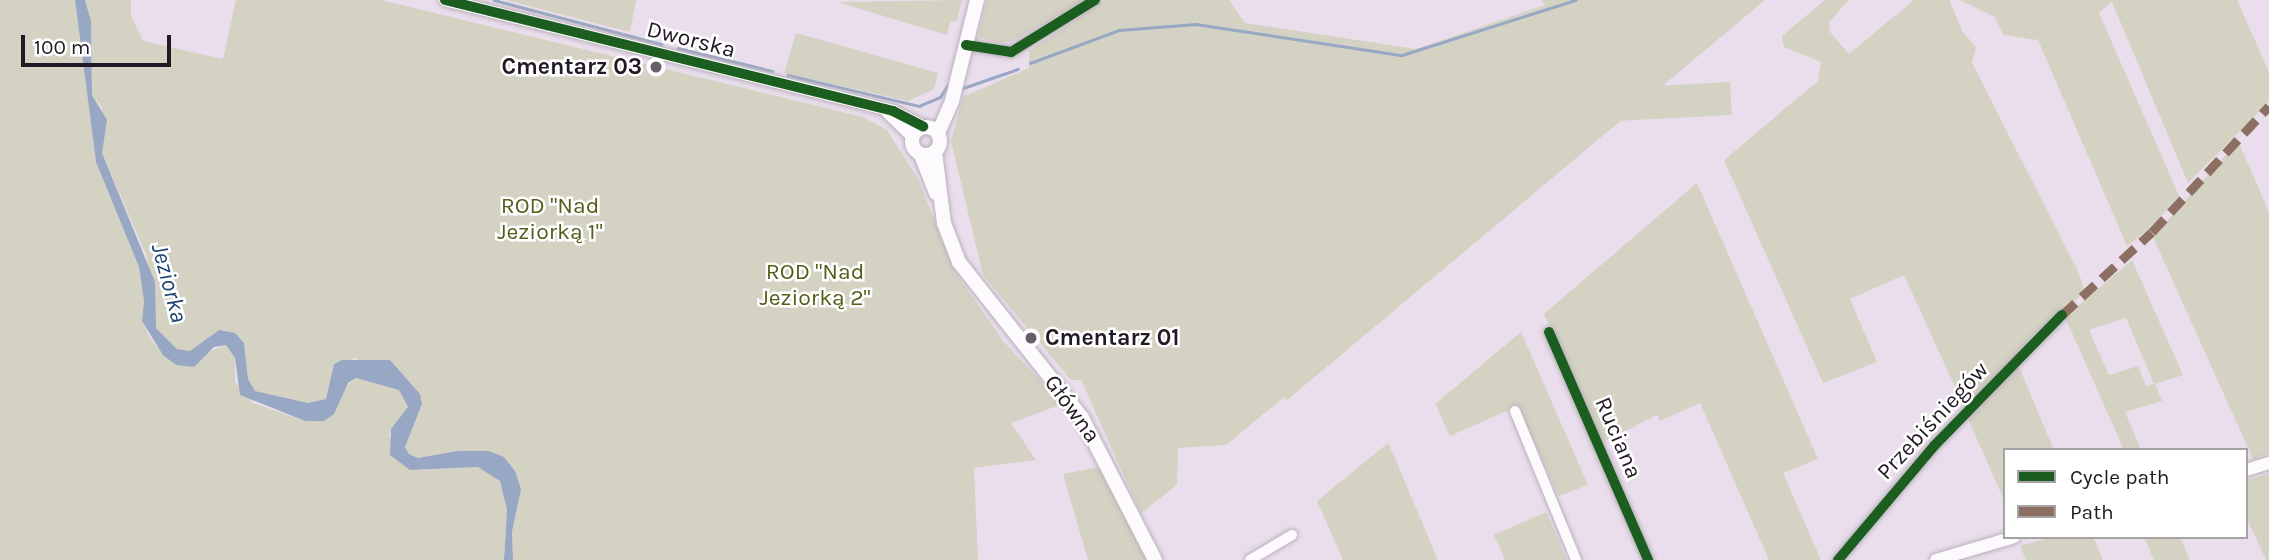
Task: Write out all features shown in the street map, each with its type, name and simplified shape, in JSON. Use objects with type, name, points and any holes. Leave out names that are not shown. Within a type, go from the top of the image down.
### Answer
[{"type":"main road","points":[[925,130],[928,153],[913,147],[925,130],[952,94],[977,0]]},
{"type":"main road","name":"Główna","points":[[928,153],[937,194],[959,262],[1082,418],[1155,560]]},
{"type":"street","name":"Dworska","points":[[445,0],[887,112],[925,130]]},
{"type":"street","points":[[966,45],[1011,52],[1095,0]]},
{"type":"street","name":"Przebiśniegów","points":[[1838,560],[1934,446],[2062,315]]},
{"type":"street","name":"Ruciana","points":[[1549,332],[1648,560]]},
{"type":"street","points":[[1515,411],[1576,560]]},
{"type":"street","points":[[2248,469],[2269,463]]},
{"type":"street","points":[[1250,560],[1292,535]]},
{"type":"street","points":[[1936,560],[2007,539]]},
{"type":"green space","points":[[0,0],[75,0],[96,162],[139,267],[144,301],[142,321],[151,340],[176,365],[226,345],[235,358],[235,382],[253,403],[305,421],[356,378],[399,390],[408,407],[388,435],[421,470],[478,467],[500,481],[507,510],[504,560],[0,560]]},
{"type":"green space","points":[[85,0],[131,0],[131,16],[143,41],[223,59],[236,0],[381,0],[863,117],[887,130],[918,179],[955,272],[1004,342],[1062,404],[1011,423],[1036,460],[974,468],[978,560],[513,560],[512,532],[521,489],[457,451],[418,458],[409,454],[405,447],[422,404],[356,358],[334,364],[326,399],[308,403],[255,391],[248,379],[244,343],[219,330],[190,351],[177,349],[156,328],[147,257],[102,153],[102,108],[92,95],[91,21]]},
{"type":"green space","points":[[505,0],[636,0],[630,32]]},
{"type":"green space","points":[[962,0],[957,20],[950,23],[947,35],[837,2]]},
{"type":"green space","points":[[987,0],[1084,0],[1013,41],[1000,43],[978,37]]},
{"type":"green space","points":[[1105,0],[1229,0],[1245,23],[1416,49],[1545,5],[1542,0],[1765,0],[1286,401],[1284,397],[1226,445],[1178,448],[1177,485],[1141,513],[1081,380],[1071,380],[983,275],[951,141],[963,97],[1029,68],[1029,51]]},
{"type":"green space","points":[[1825,0],[1849,0],[1829,22],[1830,32],[1849,54],[1914,0],[1949,0],[1963,32],[1976,47],[1972,63],[2078,271],[2085,291],[1986,392],[1964,407],[1904,275],[1850,299],[1877,362],[1823,383],[1724,160],[1818,81],[1821,62],[1784,47],[1782,36]]},
{"type":"green space","points":[[1960,0],[2237,0],[2269,72],[2269,102],[2188,183],[2112,2],[2099,13],[2179,196],[2149,229],[2127,246],[2038,40],[2003,35],[1995,17]]},
{"type":"green space","points":[[796,33],[938,73],[934,89],[908,101],[784,73]]},
{"type":"green space","points":[[1730,82],[1732,115],[1433,131],[1431,98]]},
{"type":"green space","points":[[2238,141],[2269,212],[2269,454],[2253,459],[2153,237]]},
{"type":"green space","points":[[1697,183],[1818,459],[1783,473],[1821,560],[1769,560],[1700,403],[1660,421],[1657,415],[1601,443],[1544,314]]},
{"type":"green space","points":[[2132,260],[2183,375],[2155,384],[2162,401],[2125,412],[2140,448],[2123,448],[2065,317]],"holes":[[[2126,318],[2154,384],[2146,386],[2138,366],[2109,375],[2089,330]]]},
{"type":"green space","points":[[1521,332],[1588,485],[1559,496],[1518,406],[1450,436],[1435,404]]},
{"type":"green space","points":[[2019,367],[2053,448],[2003,448],[2003,498],[1968,419]]},
{"type":"green space","points":[[1388,443],[1438,560],[1343,560],[1317,501]]},
{"type":"green space","points":[[1099,467],[1147,560],[1088,560],[1063,474]]},
{"type":"green space","points":[[2269,474],[2269,560],[2266,560],[2248,521],[2248,479]]},
{"type":"green space","points":[[1546,512],[1567,560],[1505,560],[1494,535]]},
{"type":"green space","points":[[2046,539],[2094,539],[2103,560],[2026,560],[2020,546]]},
{"type":"green space","points":[[2145,539],[2181,539],[2190,560],[2154,560]]},
{"type":"water","points":[[75,0],[85,0],[91,21],[92,95],[107,120],[102,153],[155,282],[156,328],[177,349],[190,351],[219,330],[235,333],[244,343],[248,379],[255,391],[308,403],[326,399],[334,364],[342,360],[390,360],[420,394],[422,404],[405,447],[409,454],[418,458],[457,451],[489,451],[504,457],[515,471],[521,489],[512,532],[513,560],[504,560],[507,510],[500,481],[478,467],[410,470],[390,455],[391,429],[408,407],[399,390],[356,378],[348,383],[334,414],[324,421],[305,421],[240,395],[235,358],[226,345],[214,347],[194,367],[176,365],[163,355],[142,321],[144,301],[139,267],[96,162]]},
{"type":"waterway","points":[[494,0],[661,44]]},
{"type":"waterway","points":[[1030,63],[1119,30],[1196,24],[1402,55],[1575,0]]},
{"type":"waterway","points":[[678,48],[772,71]]},
{"type":"waterway","points":[[963,88],[1018,69]]},
{"type":"waterway","points":[[788,75],[919,106],[940,97],[948,85]]},
{"type":"marked path","points":[[2062,315],[2152,232],[2269,106]]},
{"type":"cycle path","points":[[445,0],[893,111],[923,126]]},
{"type":"cycle path","points":[[966,45],[1011,52],[1095,0]]},
{"type":"cycle path","points":[[1838,560],[1934,446],[2062,315]]},
{"type":"cycle path","points":[[1549,332],[1648,560]]},
{"type":"place","name":"Cmentarz 03","points":[[656,67]]},
{"type":"place","name":"Cmentarz 01","points":[[1031,338]]},
{"type":"park label","name":"ROD \"Nad Jeziorką 1\"","points":[[550,219]]},
{"type":"park label","name":"ROD \"Nad Jeziorką 2\"","points":[[815,285]]},
{"type":"water label","name":"Jeziorka","points":[[169,283]]}]
